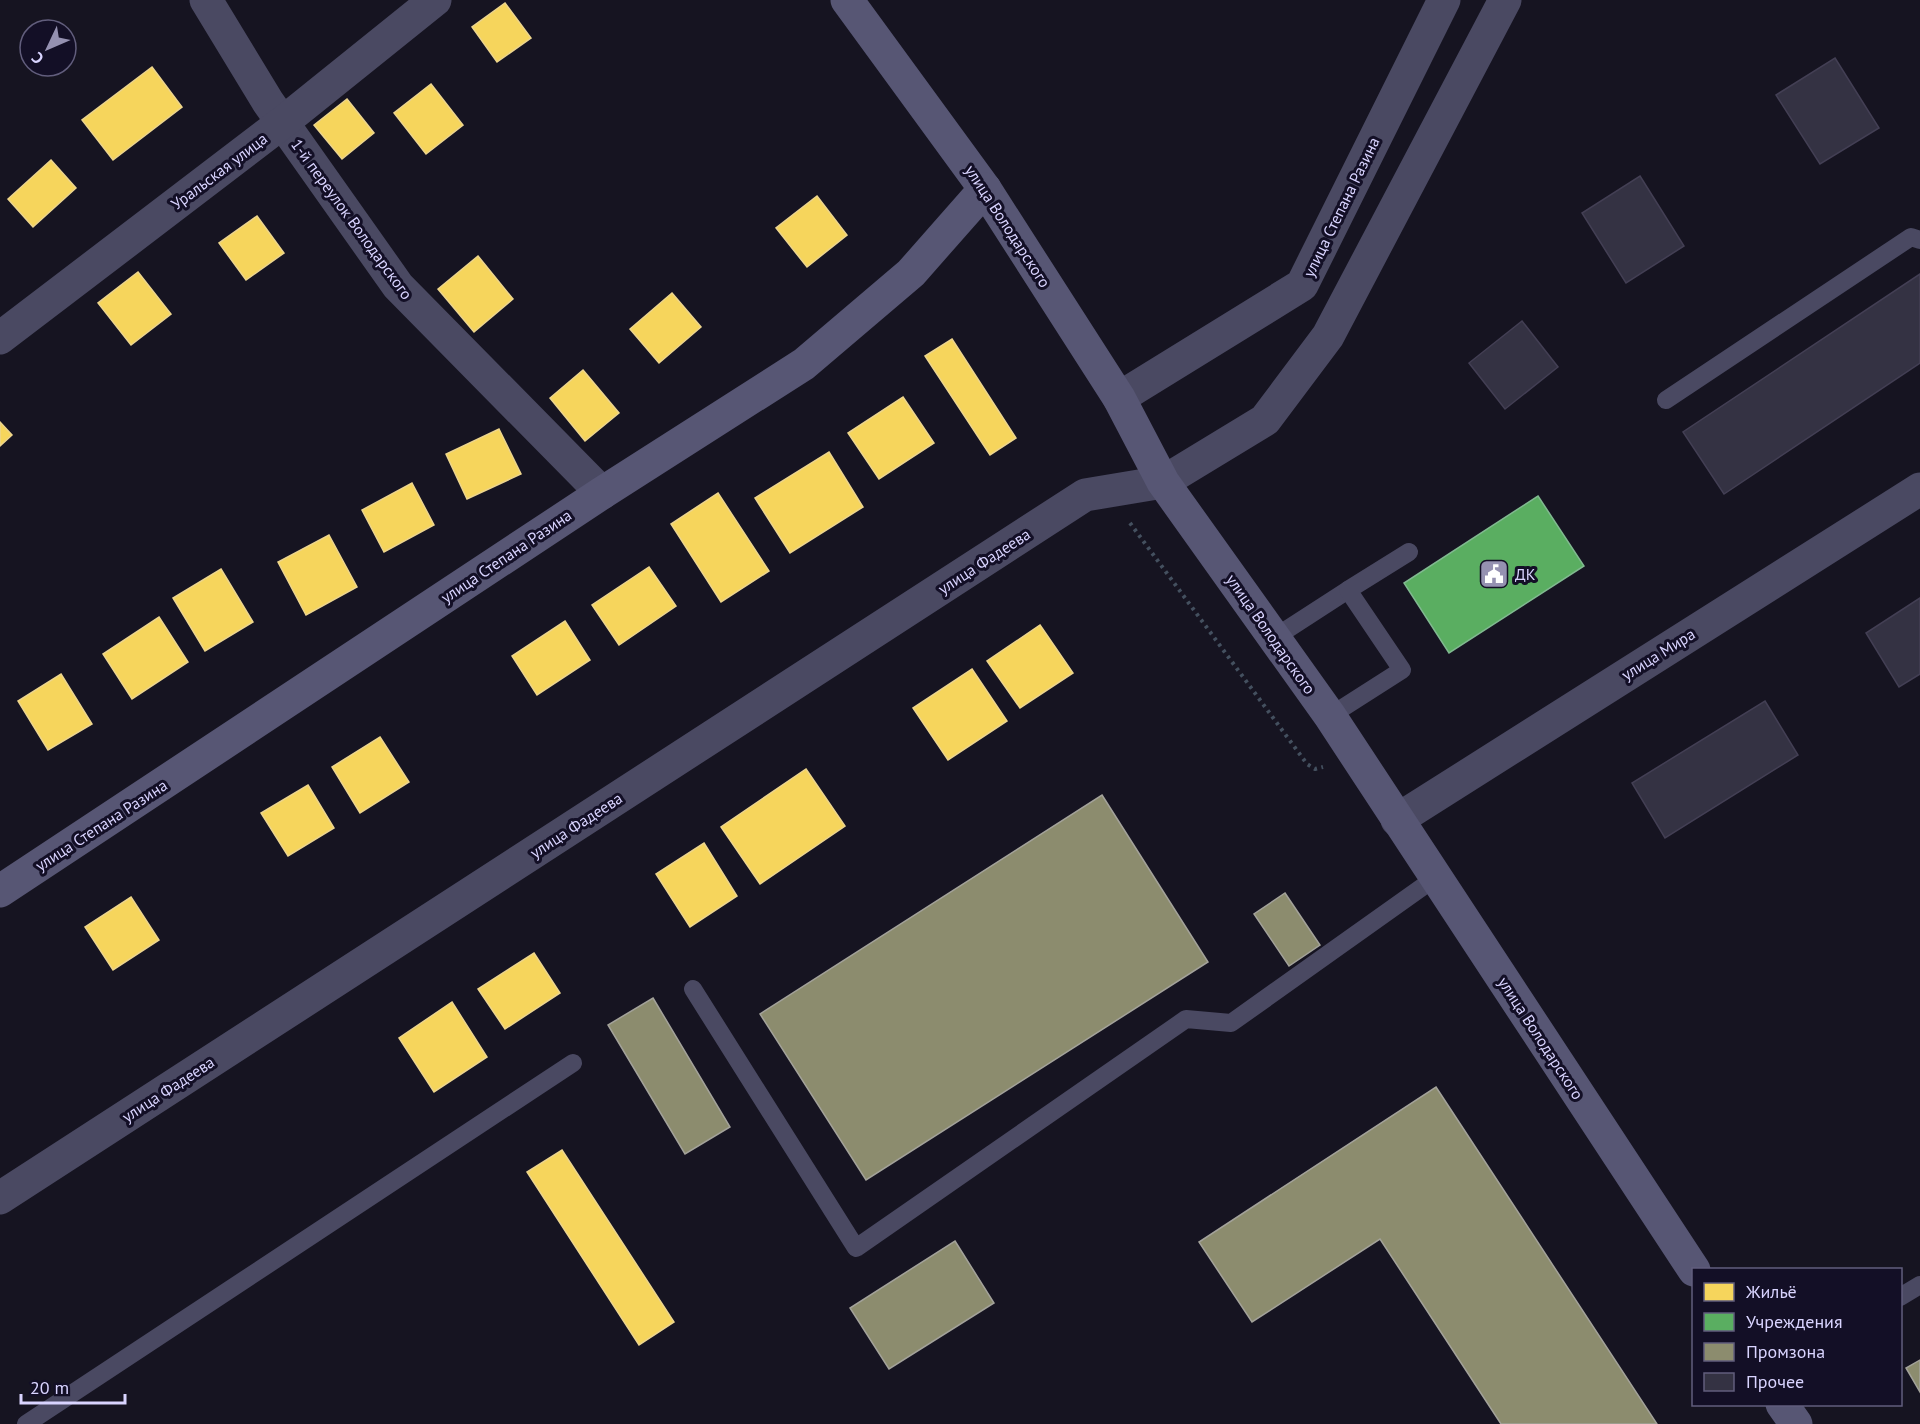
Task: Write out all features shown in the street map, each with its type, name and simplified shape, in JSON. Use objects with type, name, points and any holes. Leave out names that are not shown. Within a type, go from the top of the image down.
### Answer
[{"type":"street","name":"1-й переулок Володарского","points":[[207,0],[282,123],[398,286],[602,493]]},
{"type":"street","name":"Уральская улица","points":[[0,338],[282,123],[435,0]]},
{"type":"street","name":"улица Володарского","points":[[847,0],[985,189],[1119,398],[1163,482],[1330,716],[1693,1268]]},
{"type":"street","name":"улица Степана Разина","points":[[1119,398],[1302,285],[1443,0]]},
{"type":"street","points":[[1163,482],[1265,420],[1328,336],[1505,0]]},
{"type":"street","name":"улица Степана Разина","points":[[0,891],[602,493],[804,364],[911,273],[985,189]]},
{"type":"street","name":"улица Фадеева","points":[[0,1198],[1085,495],[1163,482]]},
{"type":"street","name":"улица Мира","points":[[1397,820],[1920,489]]},
{"type":"street","points":[[1783,1406],[1796,1424]]},
{"type":"lane","points":[[1666,400],[1911,237],[1920,240]]},
{"type":"lane","points":[[1274,638],[1409,552]]},
{"type":"lane","points":[[1330,716],[1402,670],[1348,590]]},
{"type":"lane","points":[[693,989],[856,1248],[1186,1019],[1231,1023],[1435,878]]},
{"type":"lane","points":[[26,1424],[573,1063]]},
{"type":"lane","points":[[1902,1296],[1920,1285]]},
{"type":"path","points":[[1107,492],[1307,764],[1315,769],[1328,766],[1352,750]]},
{"type":"building: Жильё","points":[[505,3],[531,38],[497,62],[472,27]]},
{"type":"building: Жильё","points":[[152,67],[182,107],[113,160],[82,120]]},
{"type":"building: Жильё","points":[[431,84],[463,125],[426,154],[394,113]]},
{"type":"building: Жильё","points":[[347,99],[374,133],[342,159],[314,125]]},
{"type":"building: Жильё","points":[[51,160],[76,188],[33,227],[8,199]]},
{"type":"building: Жильё","points":[[817,196],[847,235],[807,267],[776,228]]},
{"type":"building: Жильё","points":[[257,216],[284,253],[246,280],[219,243]]},
{"type":"building: Жильё","points":[[478,256],[513,299],[474,332],[438,289]]},
{"type":"building: Жильё","points":[[138,272],[171,314],[131,345],[98,303]]},
{"type":"building: Жильё","points":[[672,293],[701,327],[659,363],[630,329]]},
{"type":"building: Жильё","points":[[952,339],[1016,438],[990,455],[925,356]]},
{"type":"building: Жильё","points":[[583,370],[619,413],[585,441],[550,398]]},
{"type":"building: Жильё","points":[[903,397],[934,443],[879,479],[848,433]]},
{"type":"building: Жильё","points":[[0,422],[12,435],[0,446]]},
{"type":"building: Жильё","points":[[499,429],[521,474],[467,499],[446,454]]},
{"type":"building: Жильё","points":[[829,452],[863,507],[790,553],[755,498]]},
{"type":"building: Жильё","points":[[412,483],[434,525],[384,552],[362,510]]},
{"type":"building: Жильё","points":[[718,493],[769,571],[721,602],[671,524]]},
{"type":"building: Жильё","points":[[329,535],[357,587],[306,615],[278,562]]},
{"type":"building: Жильё","points":[[649,567],[676,606],[619,645],[592,605]]},
{"type":"building: Жильё","points":[[221,569],[253,622],[205,651],[173,598]]},
{"type":"building: Жильё","points":[[159,617],[188,662],[132,699],[103,654]]},
{"type":"building: Жильё","points":[[565,621],[590,660],[537,695],[512,656]]},
{"type":"building: Жильё","points":[[1040,625],[1073,673],[1020,708],[987,661]]},
{"type":"building: Жильё","points":[[972,669],[1007,721],[948,760],[913,708]]},
{"type":"building: Жильё","points":[[61,674],[92,724],[48,750],[18,701]]},
{"type":"building: Жильё","points":[[380,737],[409,782],[360,813],[332,767]]},
{"type":"building: Жильё","points":[[806,769],[845,826],[760,884],[721,827]]},
{"type":"building: Жильё","points":[[308,785],[334,828],[288,856],[261,813]]},
{"type":"building: Жильё","points":[[704,843],[737,896],[690,927],[656,874]]},
{"type":"building: Жильё","points":[[131,897],[159,940],[113,970],[85,927]]},
{"type":"building: Жильё","points":[[534,953],[560,993],[505,1029],[478,989]]},
{"type":"building: Жильё","points":[[452,1002],[487,1057],[434,1092],[399,1038]]},
{"type":"building: Жильё","points":[[562,1150],[674,1322],[639,1345],[527,1172]]},
{"type":"building: Учреждения","name":"ДК","points":[[1538,496],[1584,566],[1449,653],[1404,583]]},
{"type":"building: Промзона","points":[[1102,795],[1208,962],[866,1180],[760,1014]]},
{"type":"building: Промзона","points":[[1285,893],[1320,945],[1289,966],[1254,914]]},
{"type":"building: Промзона","points":[[653,998],[730,1127],[685,1154],[608,1025]]},
{"type":"building: Промзона","points":[[1436,1087],[1657,1424],[1501,1424],[1380,1239],[1252,1322],[1199,1242]]},
{"type":"building: Промзона","points":[[955,1241],[994,1303],[889,1369],[850,1308]]},
{"type":"building: Промзона","points":[[1920,1360],[1920,1392],[1906,1368]]},
{"type":"building: Прочее","points":[[1835,58],[1879,128],[1820,164],[1776,95]]},
{"type":"building: Прочее","points":[[1640,176],[1684,246],[1626,283],[1582,213]]},
{"type":"building: Прочее","points":[[1920,274],[1920,363],[1724,494],[1683,432]]},
{"type":"building: Прочее","points":[[1522,321],[1558,367],[1505,409],[1469,363]]},
{"type":"building: Прочее","points":[[1920,598],[1920,674],[1899,687],[1866,633]]},
{"type":"building: Прочее","points":[[1765,701],[1798,755],[1665,838],[1632,783]]},
{"type":"place","name":"ДК","points":[[1494,574]]}]
